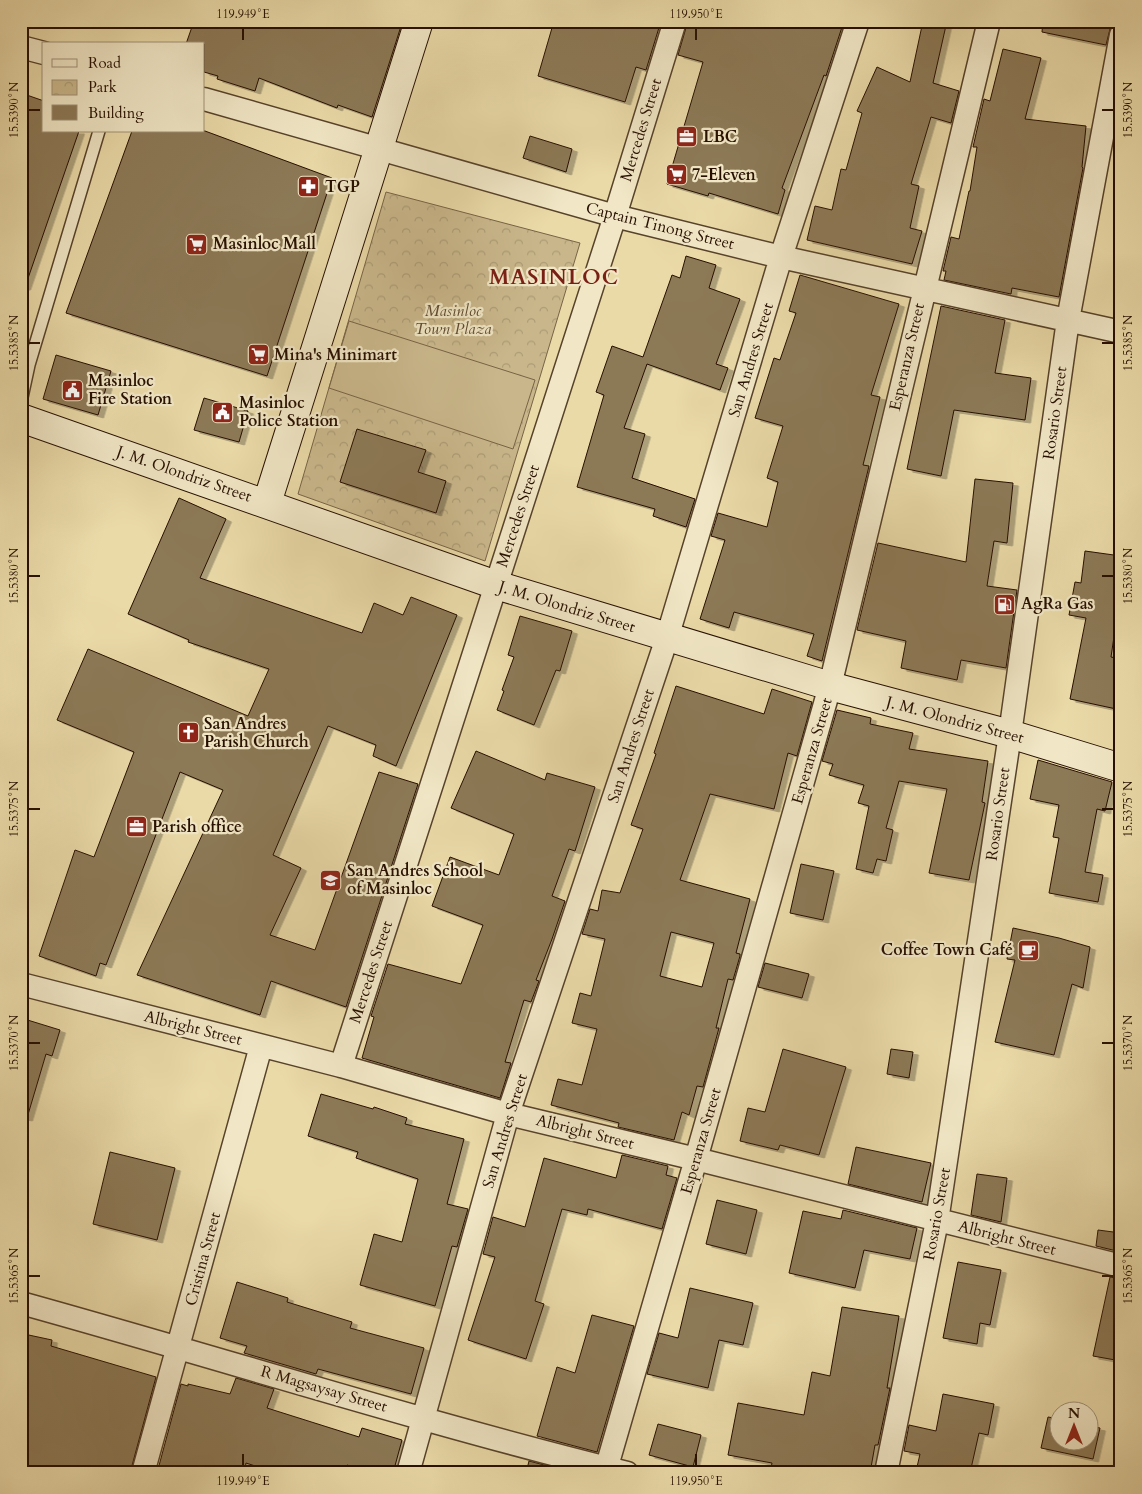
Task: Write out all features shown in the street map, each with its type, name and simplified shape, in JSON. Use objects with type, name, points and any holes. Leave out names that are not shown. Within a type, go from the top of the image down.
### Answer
[{"type":"street","points":[[267,503],[419,21]]},
{"type":"street","name":"Mercedes Street","points":[[341,1066],[615,216],[675,21]]},
{"type":"street","name":"San Andres Street","points":[[408,1473],[508,1114],[668,638],[782,257],[858,21]]},
{"type":"street","name":"Esperanza Street","points":[[613,1471],[696,1159],[830,686],[989,21]]},
{"type":"street","name":"Rosario Street","points":[[886,1473],[938,1221],[1010,734],[1068,320],[1121,35]]},
{"type":"street","points":[[21,47],[42,52]]},
{"type":"street","name":"Captain Tinong Street","points":[[205,99],[615,216],[924,290],[1121,332]]},
{"type":"street","name":"J. M. Olondriz Street","points":[[21,418],[496,585],[830,686],[1010,734],[1121,768]]},
{"type":"street","name":"Albright Street","points":[[21,984],[341,1066],[508,1114],[696,1159],[1121,1266]]},
{"type":"street","name":"Cristina Street","points":[[143,1473],[261,1046]]},
{"type":"street","name":"R Magsaysay Street","points":[[21,1303],[179,1347],[423,1419],[613,1471]]},
{"type":"lane","points":[[21,402],[25,364],[100,132]]},
{"type":"green space","name":"Masinloc Town Plaza","points":[[386,192],[580,243],[485,561],[298,494]]},
{"type":"green space","points":[[349,321],[535,380],[513,449],[329,388]]},
{"type":"building","points":[[194,21],[397,21],[402,23],[372,117],[338,105],[337,108],[259,78],[255,91],[217,79],[218,76],[205,72],[205,42],[187,42]]},
{"type":"building","points":[[554,21],[661,21],[646,70],[636,67],[625,102],[538,76]]},
{"type":"building","points":[[688,21],[844,21],[826,76],[824,75],[782,188],[785,190],[778,214],[709,193],[708,196],[667,184],[703,62],[678,55]]},
{"type":"building","points":[[923,21],[947,21],[933,83],[959,91],[951,123],[931,117],[911,184],[919,186],[910,228],[922,231],[912,264],[807,240],[815,206],[832,210],[841,169],[846,170],[862,113],[857,111],[877,67],[910,82]]},
{"type":"building","points":[[1043,21],[1112,21],[1106,45],[1042,32]]},
{"type":"building","points":[[1003,49],[1041,58],[1025,119],[1086,126],[1083,168],[1059,297],[1012,288],[1011,294],[944,280],[946,271],[943,271],[951,237],[959,239],[970,191],[977,147],[973,147],[984,99],[990,101]]},
{"type":"building","points":[[21,93],[42,100],[42,132],[79,132],[25,287],[21,287]]},
{"type":"building","points":[[205,131],[332,178],[267,376],[66,313],[132,132]]},
{"type":"building","points":[[530,136],[572,149],[566,172],[523,158]]},
{"type":"building","points":[[686,256],[716,265],[709,288],[740,299],[716,364],[728,368],[720,390],[647,364],[624,428],[645,434],[632,478],[695,499],[686,527],[653,516],[655,509],[577,487],[604,395],[596,392],[612,346],[643,357],[672,275],[680,278]]},
{"type":"building","points":[[800,275],[899,304],[871,395],[880,397],[863,465],[869,466],[822,661],[807,656],[814,634],[734,612],[729,628],[700,619],[725,540],[711,536],[718,513],[767,527],[778,482],[767,478],[783,426],[755,418],[774,358],[780,360],[796,313],[789,311]]},
{"type":"building","points":[[941,306],[1005,320],[995,373],[1031,378],[1025,420],[954,410],[941,476],[907,469]]},
{"type":"building","points":[[56,355],[111,371],[98,415],[43,399]]},
{"type":"building","points":[[204,398],[248,411],[239,442],[194,430]]},
{"type":"building","points":[[357,429],[426,450],[418,472],[446,481],[436,513],[340,482]]},
{"type":"building","points":[[975,479],[1013,483],[1007,543],[994,541],[987,586],[1017,590],[1006,668],[961,660],[957,680],[901,668],[906,641],[857,630],[878,543],[966,562]]},
{"type":"building","points":[[179,498],[226,519],[200,578],[362,633],[374,603],[403,615],[411,597],[457,615],[396,766],[373,756],[376,745],[328,726],[273,855],[301,868],[270,935],[315,950],[379,772],[418,784],[346,1007],[271,981],[260,1015],[137,975],[223,790],[180,772],[106,965],[100,963],[96,976],[39,956],[75,850],[94,857],[134,752],[57,720],[88,649],[248,716],[269,669],[188,642],[189,640],[128,614]]},
{"type":"building","points":[[1085,551],[1121,556],[1121,589],[1111,657],[1121,659],[1121,710],[1070,699],[1086,618],[1069,615],[1075,582],[1081,583]]},
{"type":"building","points":[[520,616],[572,631],[560,671],[556,670],[534,725],[497,710],[514,657],[508,655]]},
{"type":"building","points":[[676,686],[764,714],[772,689],[812,702],[797,756],[788,753],[774,809],[710,794],[680,880],[750,899],[736,953],[740,954],[740,956],[733,980],[728,979],[716,1028],[719,1028],[703,1087],[697,1086],[689,1115],[682,1112],[674,1140],[618,1127],[619,1123],[551,1105],[558,1079],[582,1085],[597,1029],[572,1023],[580,993],[591,996],[605,939],[582,934],[590,909],[598,911],[602,890],[620,893],[643,829],[631,825],[656,754],[654,753]],"holes":[[[671,932],[714,943],[702,987],[660,976]]]},
{"type":"building","points":[[837,710],[871,718],[870,724],[913,733],[909,749],[988,761],[982,802],[985,803],[969,880],[929,873],[947,789],[899,781],[886,828],[893,830],[886,861],[877,859],[873,873],[856,869],[869,806],[858,803],[864,785],[829,775],[833,764],[822,761]]},
{"type":"building","points":[[476,751],[545,780],[547,773],[595,787],[575,851],[569,849],[552,896],[565,901],[536,980],[539,981],[531,1002],[524,1000],[505,1062],[511,1063],[500,1098],[362,1058],[374,1017],[371,1016],[388,964],[461,984],[483,925],[432,906],[450,857],[499,875],[514,834],[451,808]]},
{"type":"building","points":[[1038,760],[1112,782],[1105,811],[1097,809],[1085,872],[1103,875],[1098,902],[1049,893],[1059,838],[1053,837],[1059,805],[1030,799]]},
{"type":"building","points":[[801,864],[834,871],[823,920],[790,913]]},
{"type":"building","points":[[1013,928],[1090,947],[1083,988],[1072,984],[1054,1055],[995,1042],[1015,960],[1007,959]]},
{"type":"building","points":[[765,963],[809,974],[802,998],[758,987]]},
{"type":"building","points":[[21,1018],[60,1030],[52,1056],[46,1054],[27,1118],[21,1117]]},
{"type":"building","points":[[783,1049],[846,1067],[819,1155],[780,1145],[778,1150],[740,1141],[748,1108],[765,1112]]},
{"type":"building","points":[[891,1049],[913,1052],[909,1078],[887,1074]]},
{"type":"building","points":[[321,1094],[373,1109],[374,1107],[407,1118],[405,1124],[464,1139],[447,1204],[468,1209],[457,1247],[452,1246],[435,1306],[360,1285],[374,1234],[402,1242],[418,1179],[356,1158],[358,1152],[308,1136]]},
{"type":"building","points":[[856,1147],[931,1163],[922,1202],[848,1184]]},
{"type":"building","points":[[110,1152],[175,1168],[157,1240],[93,1224]]},
{"type":"building","points":[[622,1155],[668,1166],[666,1175],[677,1178],[662,1229],[588,1209],[587,1215],[562,1209],[535,1301],[544,1304],[526,1359],[468,1340],[495,1257],[483,1254],[493,1217],[525,1227],[544,1158],[616,1178]]},
{"type":"building","points":[[977,1174],[1007,1178],[1001,1222],[971,1215]]},
{"type":"building","points":[[717,1200],[757,1210],[746,1254],[706,1244]]},
{"type":"building","points":[[843,1210],[917,1228],[910,1259],[864,1250],[855,1288],[789,1273],[803,1211],[841,1219]]},
{"type":"building","points":[[1098,1230],[1121,1233],[1121,1252],[1096,1246]]},
{"type":"building","points":[[958,1262],[1001,1270],[990,1325],[980,1323],[977,1344],[943,1338]]},
{"type":"building","points":[[1110,1277],[1121,1279],[1121,1361],[1093,1356]]},
{"type":"building","points":[[237,1282],[288,1298],[287,1302],[352,1322],[350,1328],[424,1348],[411,1394],[318,1369],[316,1374],[244,1353],[247,1346],[220,1338]]},
{"type":"building","points":[[690,1288],[753,1303],[743,1345],[719,1340],[708,1388],[647,1374],[659,1333],[678,1338]]},
{"type":"building","points":[[842,1307],[899,1316],[887,1388],[890,1388],[878,1445],[875,1445],[870,1473],[770,1473],[772,1463],[728,1455],[738,1403],[804,1415],[812,1372],[830,1376]]},
{"type":"building","points":[[592,1315],[634,1326],[597,1452],[537,1436],[557,1367],[575,1373]]},
{"type":"building","points":[[24,1334],[52,1340],[51,1346],[156,1377],[130,1473],[33,1473],[21,1470],[21,1347]]},
{"type":"building","points":[[236,1378],[274,1389],[267,1408],[359,1437],[362,1428],[402,1440],[393,1473],[373,1473],[347,1465],[344,1473],[277,1473],[246,1463],[244,1473],[157,1473],[181,1384],[230,1394]]},
{"type":"building","points":[[943,1394],[994,1404],[988,1435],[979,1433],[970,1473],[944,1473],[917,1467],[920,1454],[904,1451],[909,1425],[936,1431]]},
{"type":"building","points":[[1048,1417],[1050,1417],[1050,1450],[1041,1448]]},
{"type":"building","points":[[658,1424],[701,1435],[693,1467],[649,1455]]},
{"type":"building","points":[[1060,1452],[1095,1452],[1093,1459]]},
{"type":"building","points":[[529,1461],[548,1466],[573,1473],[526,1473]]},
{"type":"place","name":"LBC","points":[[687,137]]},
{"type":"place","name":"7-Eleven","points":[[676,175]]},
{"type":"place","name":"TGP","points":[[309,187]]},
{"type":"place","name":"Masinloc Mall","points":[[197,244]]},
{"type":"place","name":"Mina's Minimart","points":[[258,355]]},
{"type":"place","name":"Masinloc Fire Station","points":[[72,390]]},
{"type":"place","name":"Masinloc Police Station","points":[[223,412]]},
{"type":"place","name":"AgRa Gas","points":[[1005,604]]},
{"type":"place","name":"San Andres Parish Church","points":[[188,733]]},
{"type":"place","name":"Parish office","points":[[136,827]]},
{"type":"place","name":"San Andres School of Masinloc","points":[[331,880]]},
{"type":"place","name":"Coffee Town Café","points":[[1029,950]]},
{"type":"district","name":"MASINLOC","points":[[554,277]]}]
